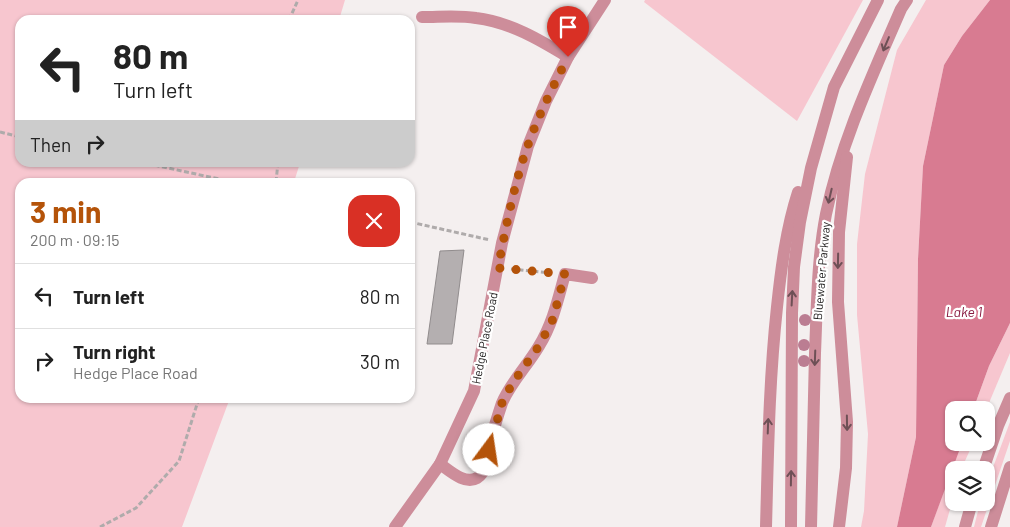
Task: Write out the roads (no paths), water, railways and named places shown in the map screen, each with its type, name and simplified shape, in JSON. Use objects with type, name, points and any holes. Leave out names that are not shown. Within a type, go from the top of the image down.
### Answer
[{"type":"street","name":"Hedge Place Road","points":[[395,527],[440,464],[474,391],[502,243],[528,146],[546,101],[568,57],[605,0]]},
{"type":"street","name":"Bluewater Parkway","points":[[791,527],[791,328],[794,267],[800,222],[808,177],[834,87],[878,0]]},
{"type":"street","name":"Bluewater Parkway","points":[[811,527],[817,304],[820,256],[826,216],[851,125],[906,0]]},
{"type":"street","points":[[422,17],[476,18],[506,25],[536,38],[568,57]]},
{"type":"street","points":[[766,527],[770,377],[783,255],[795,203],[834,87]]},
{"type":"street","points":[[839,527],[846,468],[847,422],[838,302],[839,232],[851,125]]},
{"type":"street","points":[[440,464],[460,478],[468,480],[477,478],[484,471],[488,462],[491,439],[502,403],[512,384],[539,346],[553,319],[565,274],[592,278]]},
{"type":"street","points":[[986,461],[1010,398]]},
{"type":"street","points":[[991,527],[1010,467]]},
{"type":"street","points":[[965,527],[969,511]]},
{"type":"water","name":"Lake 1","points":[[990,0],[1010,0],[1010,323],[989,366],[976,401],[945,401],[945,451],[959,451],[955,461],[945,461],[945,489],[931,527],[897,527],[916,437],[918,259],[923,166],[944,65],[962,36]]}]
